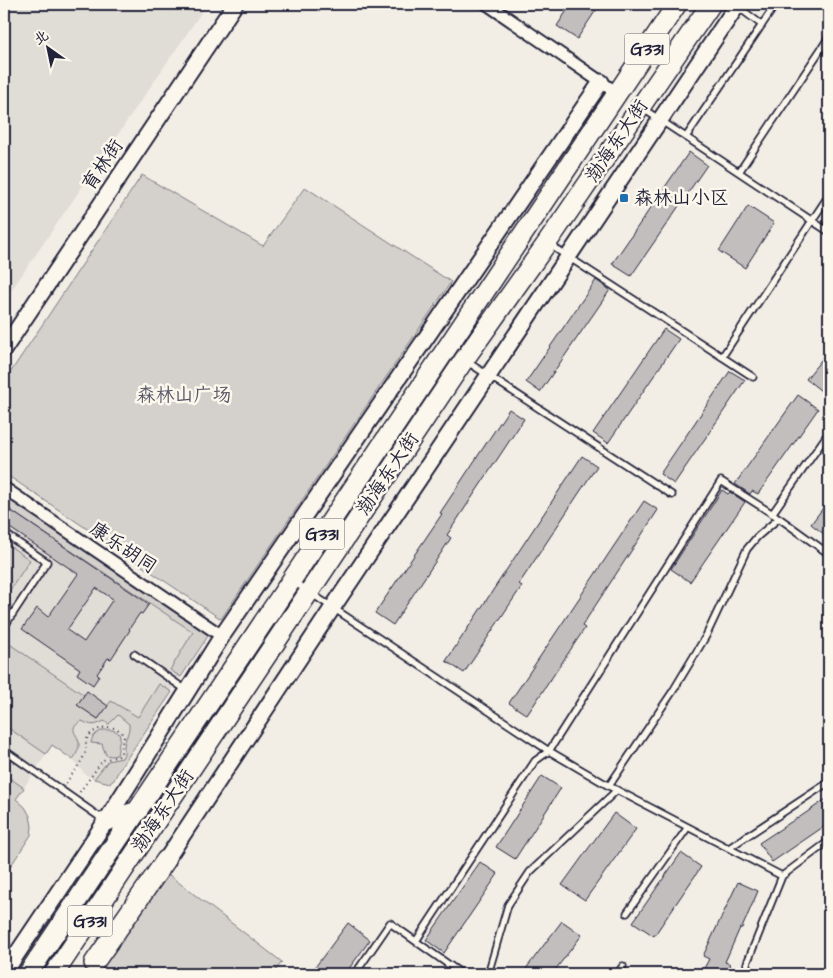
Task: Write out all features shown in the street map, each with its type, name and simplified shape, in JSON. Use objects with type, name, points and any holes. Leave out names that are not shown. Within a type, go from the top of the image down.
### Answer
[{"type":"highway","name":"渤海东大街","points":[[28,974],[677,4]]},
{"type":"highway","name":"渤海东大街","points":[[54,974],[464,360],[711,4]]},
{"type":"highway","points":[[106,821],[138,810]]},
{"type":"highway","points":[[94,968],[166,860]]},
{"type":"highway","points":[[94,968],[100,936],[125,868]]},
{"type":"street","name":"育林街","points":[[4,349],[235,4]]},
{"type":"street","points":[[487,4],[617,93]]},
{"type":"street","name":"渤海东大街","points":[[166,860],[333,607],[737,5]]},
{"type":"street","points":[[4,973],[106,821],[222,636],[601,82]]},
{"type":"street","name":"康乐胡同","points":[[4,488],[222,636]]},
{"type":"lane","points":[[686,138],[776,4]]},
{"type":"lane","points":[[737,5],[762,24]]},
{"type":"lane","points":[[738,172],[829,36]]},
{"type":"lane","points":[[640,107],[829,232]]},
{"type":"lane","points":[[722,357],[829,195]]},
{"type":"lane","points":[[547,243],[754,377]]},
{"type":"lane","points":[[464,360],[672,495]]},
{"type":"lane","points":[[772,514],[829,432]]},
{"type":"lane","points":[[416,941],[535,762],[549,751],[721,481],[779,518],[829,554]]},
{"type":"lane","points":[[610,786],[673,691],[706,636],[747,549],[757,537],[779,518]]},
{"type":"lane","points":[[4,533],[47,562],[4,627]]},
{"type":"lane","points":[[291,580],[549,751],[617,790],[782,876]]},
{"type":"lane","points":[[134,654],[188,691]]},
{"type":"lane","points":[[4,750],[106,821]]},
{"type":"lane","points":[[728,848],[829,782]]},
{"type":"lane","points":[[488,974],[508,905],[530,872],[617,790]]},
{"type":"lane","points":[[626,913],[688,827]]},
{"type":"lane","points":[[746,974],[746,963],[782,876],[829,841]]},
{"type":"lane","points":[[355,974],[390,923],[462,974]]},
{"type":"lane","points":[[616,974],[623,966]]},
{"type":"path","points":[[61,790],[83,757],[86,751],[86,741],[90,735],[101,728],[110,727],[119,730],[124,737],[121,753],[119,756],[103,760],[75,799]]},
{"type":"shaded area","points":[[207,4],[4,301],[4,5]]},
{"type":"shaded area","points":[[4,496],[210,633],[114,780],[110,783],[94,779],[85,774],[73,760],[52,746],[16,799],[25,807],[30,816],[31,835],[4,876]]},
{"type":"green space","name":"森林山广场","points":[[142,175],[263,246],[305,187],[451,282],[221,619],[4,473],[4,382]]},
{"type":"green space","points":[[4,496],[210,633],[181,677],[170,670],[193,632],[4,506]]},
{"type":"green space","points":[[4,542],[30,560],[4,599]]},
{"type":"green space","points":[[8,643],[84,695],[78,705],[98,719],[111,701],[138,717],[159,684],[172,692],[114,780],[110,783],[94,779],[108,761],[122,758],[124,755],[129,724],[118,715],[109,724],[104,721],[91,725],[82,721],[74,727],[79,747],[73,760],[52,745],[46,754],[4,725],[4,650]]},
{"type":"green space","points":[[103,730],[114,731],[120,735],[117,755],[106,755],[102,744],[91,743],[94,736]]},
{"type":"green space","points":[[4,774],[24,788],[16,799],[25,807],[30,816],[32,826],[31,835],[4,876]]},
{"type":"green space","points":[[169,875],[282,962],[273,974],[100,974],[101,963]]},
{"type":"building","points":[[571,4],[600,4],[577,39],[557,26]]},
{"type":"building","points":[[689,152],[707,165],[631,276],[612,264]]},
{"type":"building","points":[[748,206],[774,223],[745,268],[719,251]]},
{"type":"building","points":[[596,280],[610,290],[540,392],[526,382]]},
{"type":"building","points":[[664,329],[679,339],[608,443],[593,433]]},
{"type":"building","points":[[829,350],[829,388],[825,394],[806,379]]},
{"type":"building","points":[[730,371],[745,380],[674,484],[660,474]]},
{"type":"building","points":[[798,395],[818,409],[758,494],[752,491],[750,494],[735,484]]},
{"type":"building","points":[[509,409],[524,419],[447,535],[451,538],[393,625],[375,613],[442,514],[440,513]]},
{"type":"building","points":[[582,456],[597,466],[519,584],[522,586],[464,673],[446,661]]},
{"type":"building","points":[[722,490],[728,494],[730,492],[745,502],[690,582],[671,569]]},
{"type":"building","points":[[829,500],[829,538],[811,524]]},
{"type":"building","points":[[644,501],[658,510],[582,626],[585,628],[527,715],[509,703]]},
{"type":"building","points":[[4,506],[149,604],[142,614],[140,613],[111,659],[108,658],[97,674],[99,676],[93,685],[77,674],[80,669],[22,629],[37,608],[48,617],[78,574],[4,524]],"holes":[[[96,588],[113,599],[84,642],[67,630]]]},
{"type":"building","points":[[87,691],[108,706],[98,719],[77,705]]},
{"type":"building","points":[[542,776],[561,788],[515,859],[496,847]]},
{"type":"building","points":[[829,797],[829,823],[772,862],[759,843]]},
{"type":"building","points":[[614,813],[636,829],[585,900],[562,885]]},
{"type":"building","points":[[681,853],[701,867],[654,936],[633,922]]},
{"type":"building","points":[[480,862],[498,874],[444,953],[426,940]]},
{"type":"building","points":[[738,882],[758,891],[725,962],[730,964],[726,974],[701,974],[709,959],[703,956]]},
{"type":"building","points":[[562,921],[582,935],[552,974],[522,974]]},
{"type":"building","points":[[348,923],[370,940],[345,974],[310,974]]},
{"type":"place","name":"森林山小区","points":[[624,198]]}]
